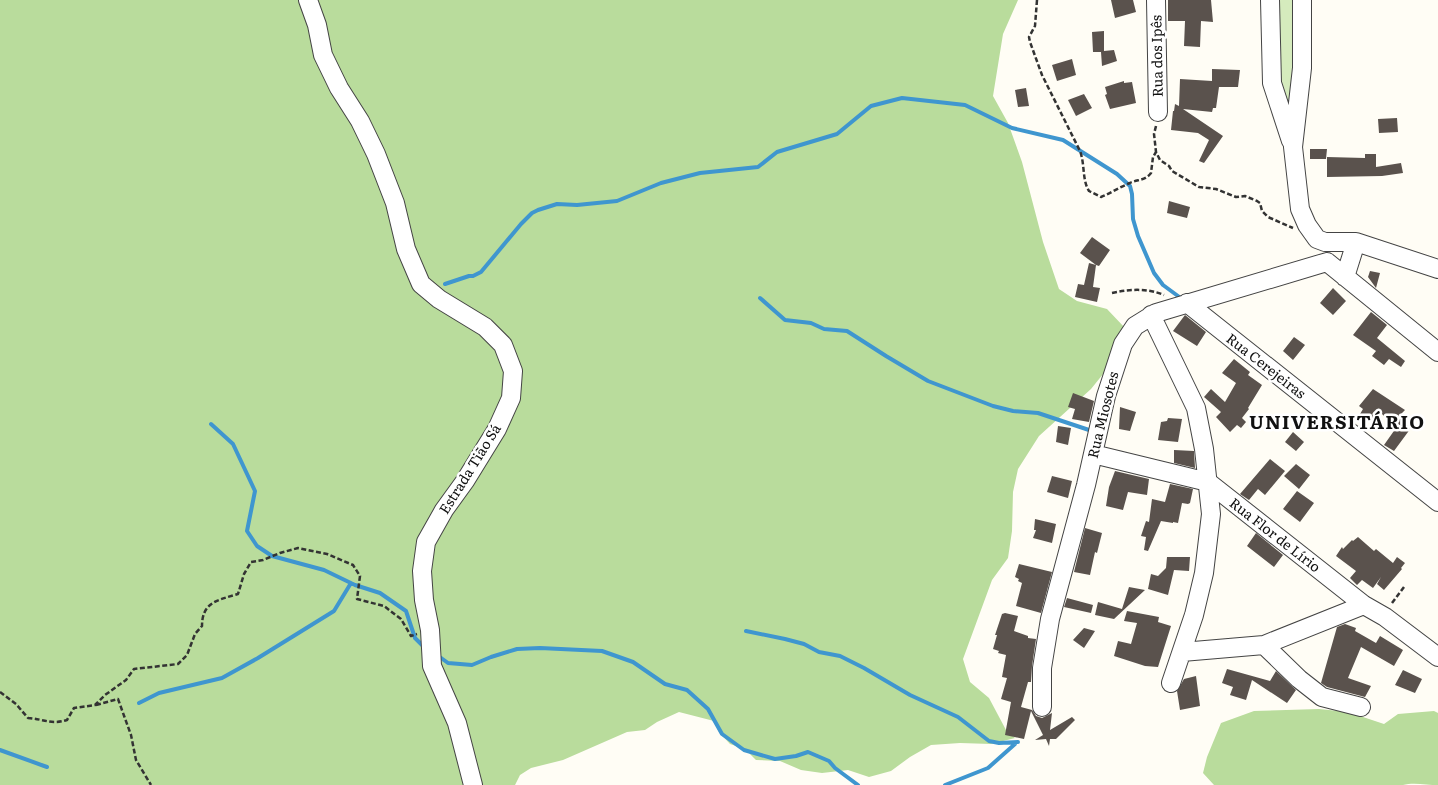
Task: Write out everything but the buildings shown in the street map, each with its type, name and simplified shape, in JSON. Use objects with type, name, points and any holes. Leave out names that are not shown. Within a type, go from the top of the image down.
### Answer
[{"type":"street","name":"Estrada Tião Sá","points":[[308,0],[317,25],[323,55],[376,154],[395,203],[406,249],[421,284],[438,300],[485,327],[503,345],[513,371],[511,398],[497,429],[465,481],[444,510],[426,542],[422,571],[424,600],[430,630],[432,666],[457,724],[473,785]]},
{"type":"street","name":"Rua dos Ipês","points":[[1156,0],[1158,112]]},
{"type":"street","points":[[1270,0],[1272,83],[1293,147],[1300,209],[1307,225],[1326,240],[1356,242],[1438,269]]},
{"type":"street","points":[[1293,147],[1302,68],[1302,0]]},
{"type":"street","points":[[1326,240],[1327,262],[1438,352]]},
{"type":"street","points":[[1345,277],[1356,242]]},
{"type":"street","name":"Rua Miosotes","points":[[1042,707],[1042,668],[1050,619],[1093,454],[1106,396],[1123,344],[1135,326],[1150,315],[1327,262]]},
{"type":"street","name":"Rua Cerejeiras","points":[[1184,304],[1438,502]]},
{"type":"street","points":[[1150,315],[1196,408],[1204,449],[1211,514],[1204,573],[1194,615],[1171,683]]},
{"type":"street","name":"Rua Flor de Lírio","points":[[1093,454],[1208,482],[1364,605],[1385,617],[1438,657]]},
{"type":"street","points":[[1182,652],[1264,645],[1364,605]]},
{"type":"street","points":[[1264,645],[1299,679],[1322,697],[1361,707]]},
{"type":"path","points":[[1037,0],[1035,26],[1029,37],[1030,42],[1042,75],[1080,151],[1083,160],[1085,182],[1089,191],[1101,197],[1128,184],[1144,180],[1151,173],[1153,157],[1156,152]]},
{"type":"path","points":[[1158,112],[1154,134],[1156,152],[1160,160],[1169,166],[1172,171],[1192,184],[1216,189],[1236,197],[1245,196],[1257,201],[1262,211],[1268,217],[1309,238],[1326,240]]},
{"type":"path","points":[[1112,293],[1126,290],[1150,290],[1184,304]]},
{"type":"path","points":[[96,705],[105,695],[126,680],[134,669],[178,664],[187,655],[195,634],[202,626],[202,615],[213,601],[238,594],[244,574],[251,562],[263,560],[298,548],[327,554],[353,565],[360,576],[357,599],[384,606],[401,619],[411,636],[430,630]]},
{"type":"path","points":[[1385,617],[1394,599],[1404,586]]},
{"type":"path","points":[[0,692],[16,704],[28,718],[42,719],[55,723],[67,720],[74,708],[118,699],[132,735],[136,760],[151,785]]},
{"type":"green space","points":[[0,0],[1018,0],[1003,34],[993,96],[1008,123],[1022,162],[1043,242],[1059,289],[1077,301],[1107,309],[1125,328],[1116,358],[1091,389],[1039,436],[1018,469],[1013,492],[1012,531],[1008,558],[992,580],[963,659],[970,682],[989,698],[1006,730],[1015,738],[991,744],[960,743],[931,745],[891,771],[869,777],[848,770],[822,773],[801,770],[780,761],[756,760],[745,749],[730,744],[719,732],[714,721],[679,712],[645,730],[627,732],[563,760],[531,768],[520,775],[515,785],[0,785]]},
{"type":"green space","points":[[1276,0],[1293,0],[1291,126],[1277,79]]},
{"type":"green space","points":[[1319,709],[1348,712],[1384,724],[1398,714],[1434,711],[1438,713],[1438,785],[1214,785],[1203,773],[1207,757],[1221,723],[1254,711]]},
{"type":"waterway","points":[[445,284],[481,272],[521,224],[538,210],[557,204],[577,205],[617,201],[661,183],[700,173],[758,167],[777,152],[837,134],[871,106],[902,98],[965,105],[1012,128],[1063,140],[1117,174],[1130,186],[1133,219],[1138,236],[1154,273],[1163,285],[1182,299]]},
{"type":"waterway","points":[[760,298],[785,320],[811,323],[824,329],[847,331],[928,381],[993,406],[1013,411],[1038,413],[1089,430]]},
{"type":"waterway","points":[[211,424],[233,444],[255,491],[247,531],[257,546],[272,556],[324,570],[355,585],[380,593],[406,611],[415,638],[425,648]]},
{"type":"waterway","points":[[139,703],[159,693],[222,678],[258,658],[334,611],[351,583]]},
{"type":"waterway","points":[[746,631],[804,644],[819,652],[840,656],[910,695],[958,717],[989,741],[999,743],[1018,742]]},
{"type":"waterway","points":[[437,655],[448,663],[472,665],[517,649],[540,648],[602,651],[633,662],[665,684],[687,690],[708,709],[722,734],[744,750],[775,759],[808,752],[829,761],[835,768],[858,785]]},
{"type":"waterway","points":[[945,785],[988,768],[1015,744]]},
{"type":"waterway","points":[[0,750],[47,767]]},
{"type":"district","name":"UNIVERSITÁRIO","points":[[1337,422]]}]
